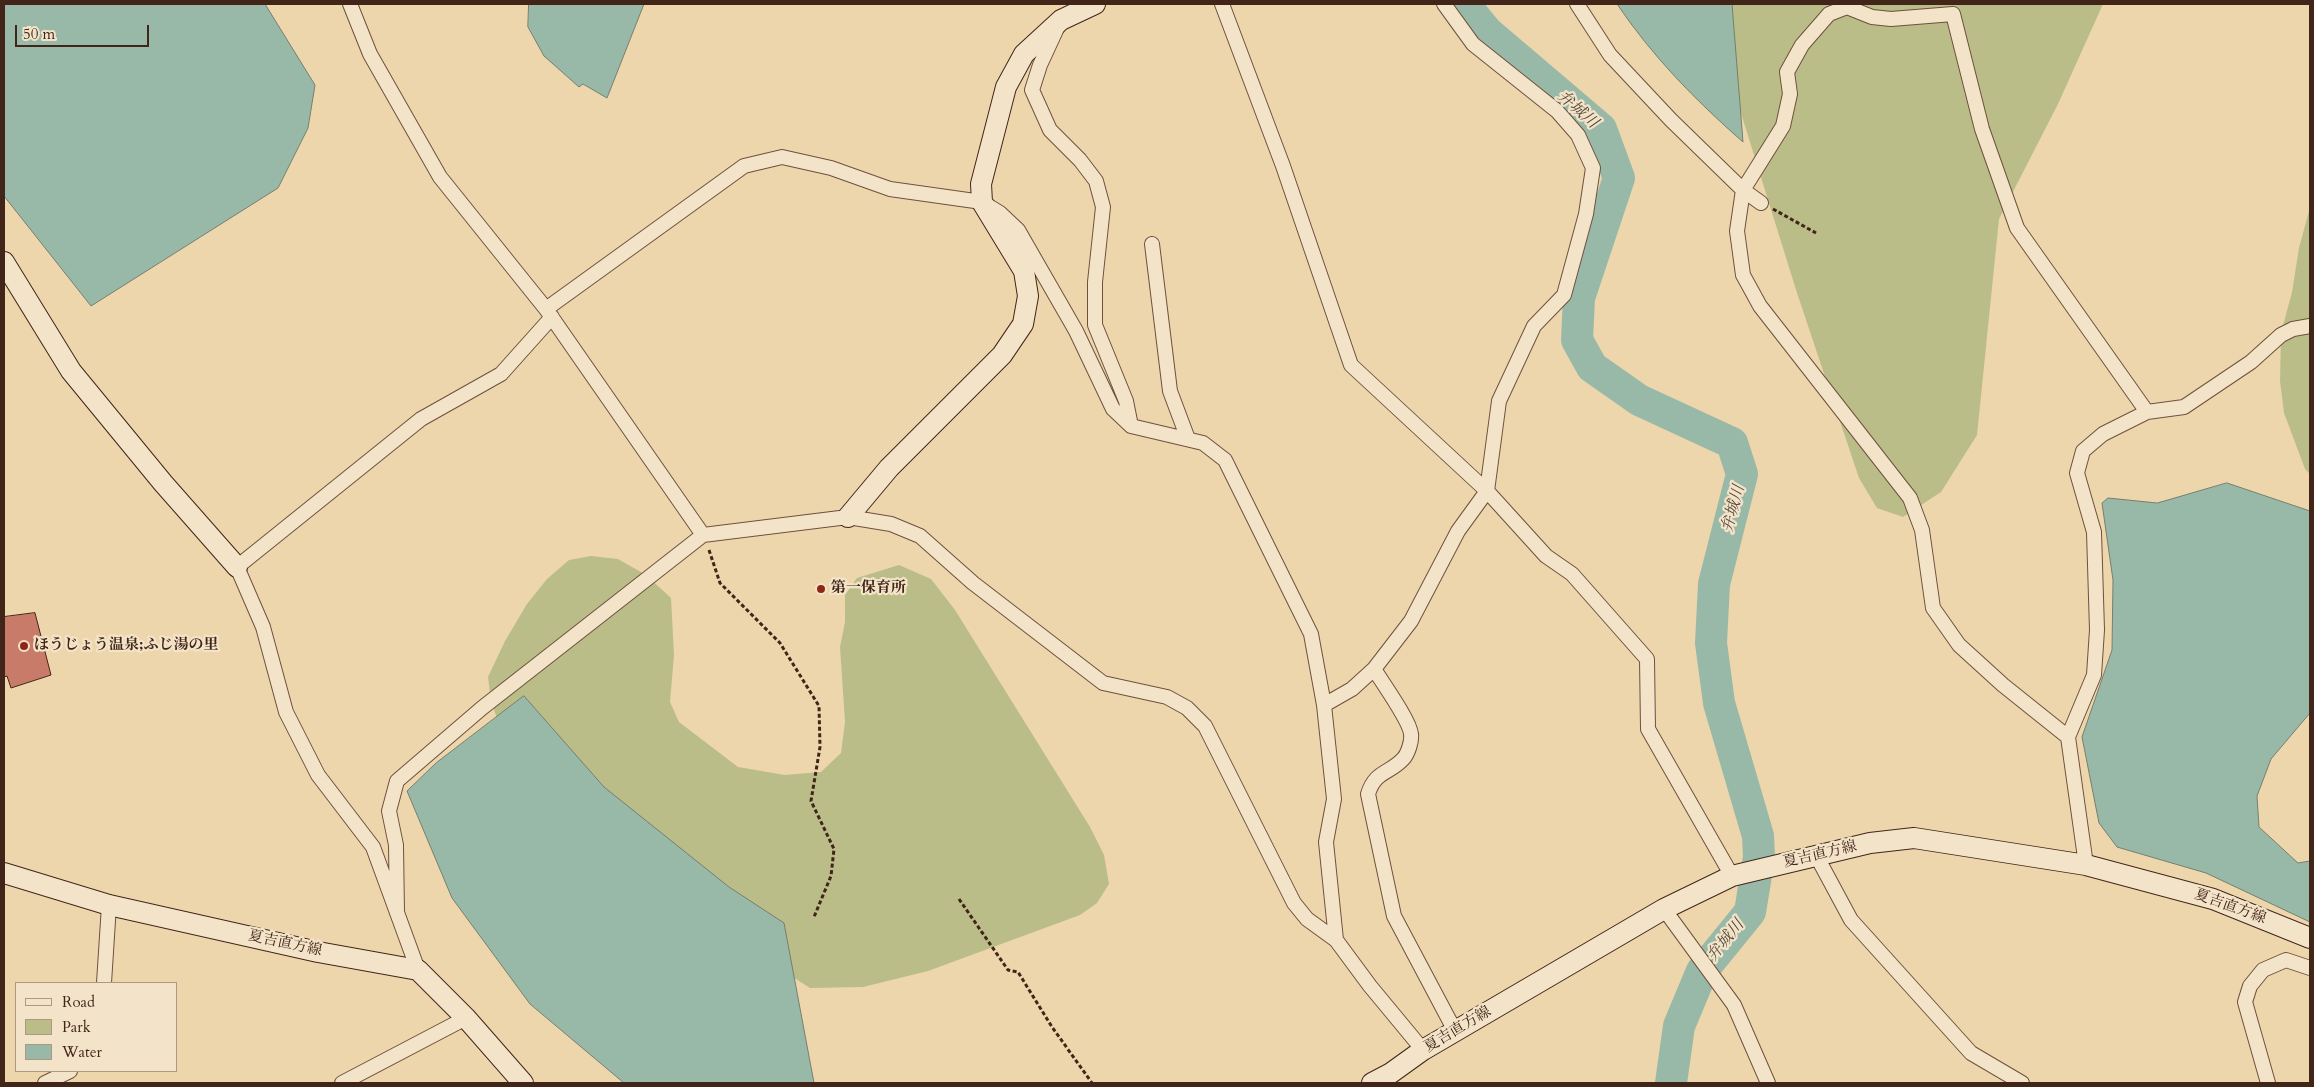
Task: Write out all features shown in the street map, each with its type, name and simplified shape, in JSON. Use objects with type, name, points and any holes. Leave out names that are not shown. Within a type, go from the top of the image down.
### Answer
[{"type":"main road","points":[[848,517],[889,468],[1002,355],[1023,324],[1028,296],[1024,271],[982,202],[981,184],[1006,87],[1024,54],[1061,20],[1088,5]]},
{"type":"main road","points":[[4,262],[71,371],[163,483],[237,567]]},
{"type":"main road","name":"夏吉直方線","points":[[1372,1083],[1394,1078],[1423,1050],[1664,909],[1732,876],[1870,843],[1914,838],[2086,865],[2214,899],[2310,938]]},
{"type":"main road","name":"夏吉直方線","points":[[4,874],[109,905],[318,952],[418,970]]},
{"type":"main road","points":[[418,970],[466,1018],[523,1083]]},
{"type":"street","points":[[350,4],[370,54],[440,176],[549,313],[704,535]]},
{"type":"street","points":[[1222,4],[1283,166],[1351,365],[1487,491],[1546,556],[1572,574],[1647,659],[1648,730],[1732,876]]},
{"type":"street","points":[[1324,705],[1352,689],[1374,669],[1411,621],[1458,531],[1487,491],[1499,401],[1534,326],[1564,295],[1586,214],[1593,168],[1578,135],[1557,111],[1473,44],[1444,4]]},
{"type":"street","points":[[1577,4],[1610,56],[1671,120],[1743,190],[1762,203]]},
{"type":"street","points":[[2068,737],[2003,685],[1959,645],[1933,608],[1922,530],[1910,498],[1760,306],[1743,275],[1737,231],[1743,190],[1783,126],[1790,94],[1788,72],[1802,45],[1829,14],[1847,7],[1872,17],[1891,19],[1952,9],[1982,130],[2017,228],[2147,412]]},
{"type":"street","points":[[1061,20],[1040,64],[1032,90],[1050,130],[1080,160],[1096,181],[1104,207],[1096,282],[1095,325],[1126,401],[1131,426]]},
{"type":"street","points":[[418,970],[373,847],[318,775],[286,712],[263,627],[237,567],[421,419],[501,374],[549,313],[744,166],[782,157],[831,168],[890,189],[982,202],[1000,213],[1018,230],[1076,331],[1113,409],[1131,426],[1203,443],[1224,460],[1311,634],[1324,705],[1334,798],[1326,842],[1336,940]]},
{"type":"street","points":[[1152,244],[1170,391],[1188,439]]},
{"type":"street","points":[[2086,865],[2068,737],[2094,675],[2097,630],[2094,532],[2077,474],[2082,451],[2103,434],[2147,412],[2184,407],[2251,362],[2281,335],[2293,329],[2310,326]]},
{"type":"street","points":[[397,913],[396,844],[389,811],[397,781],[482,708],[704,535],[848,517],[891,524],[920,536],[974,584],[1103,683],[1167,697],[1187,708],[1205,726],[1294,903],[1307,919],[1336,940],[1370,986],[1423,1050]]},
{"type":"street","points":[[1374,669],[1412,733],[1409,748],[1403,760],[1382,772],[1371,785],[1368,794],[1394,916],[1455,1031]]},
{"type":"street","points":[[1816,855],[1851,920],[1971,1053],[2022,1083]]},
{"type":"street","points":[[104,982],[109,905]]},
{"type":"street","points":[[1664,909],[1734,1005],[1768,1083]]},
{"type":"street","points":[[2268,1083],[2245,1002],[2250,986],[2263,970],[2286,960],[2310,968]]},
{"type":"street","points":[[342,1083],[466,1018]]},
{"type":"street","points":[[45,1083],[68,1072]]},
{"type":"path","points":[[1762,203],[1816,233]]},
{"type":"path","points":[[704,535],[720,583],[780,643],[819,706],[820,747],[811,801],[834,849],[830,876],[814,917]]},
{"type":"path","points":[[959,899],[1008,970],[1018,972],[1052,1027],[1092,1083]]},
{"type":"green space","points":[[1707,4],[2103,4],[2058,104],[1999,219],[1977,435],[1941,492],[1903,517],[1877,508],[1859,478],[1797,293]]},
{"type":"green space","points":[[2310,207],[2310,474],[2305,469],[2284,413],[2280,381],[2281,333],[2292,292],[2299,248]]},
{"type":"green space","points":[[591,556],[618,559],[646,575],[671,598],[674,655],[670,702],[679,722],[738,767],[785,775],[821,772],[841,753],[845,722],[840,647],[845,622],[845,595],[857,578],[899,565],[931,579],[955,610],[1090,827],[1104,855],[1109,884],[1097,903],[1080,915],[928,971],[863,987],[810,988],[785,972],[500,727],[491,701],[488,677],[505,641],[527,604],[547,579],[569,560]]},
{"type":"water","points":[[4,4],[265,4],[315,85],[308,128],[278,188],[91,306],[4,196]]},
{"type":"water","points":[[529,4],[644,4],[607,98],[583,84],[579,87],[544,56],[528,27]]},
{"type":"water","points":[[1617,4],[1732,4],[1743,142],[1675,77],[1645,42]]},
{"type":"water","points":[[2227,483],[2310,511],[2310,713],[2271,759],[2257,796],[2259,827],[2298,863],[2310,861],[2310,922],[2206,873],[2117,847],[2099,823],[2082,737],[2112,650],[2113,580],[2102,503],[2108,498],[2157,503]]},
{"type":"water","points":[[524,696],[604,787],[729,887],[784,923],[814,1083],[624,1083],[530,1004],[452,898],[407,791],[436,763]]},
{"type":"building","name":"ほうじょう温泉;ふじ湯の里","points":[[35,613],[51,675],[11,688],[7,676],[4,677],[4,617]]},
{"type":"waterway","name":"弁城川","points":[[1464,4],[1487,32],[1601,129],[1619,178],[1579,298],[1577,340],[1592,367],[1639,400],[1732,443],[1742,474],[1714,584],[1711,643],[1719,703],[1758,836],[1759,857],[1750,912],[1702,971],[1679,1026],[1671,1083]]},
{"type":"place","name":"第一保育所","points":[[821,589]]},
{"type":"place","name":"ほうじょう温泉;ふじ湯の里","points":[[24,646]]}]
